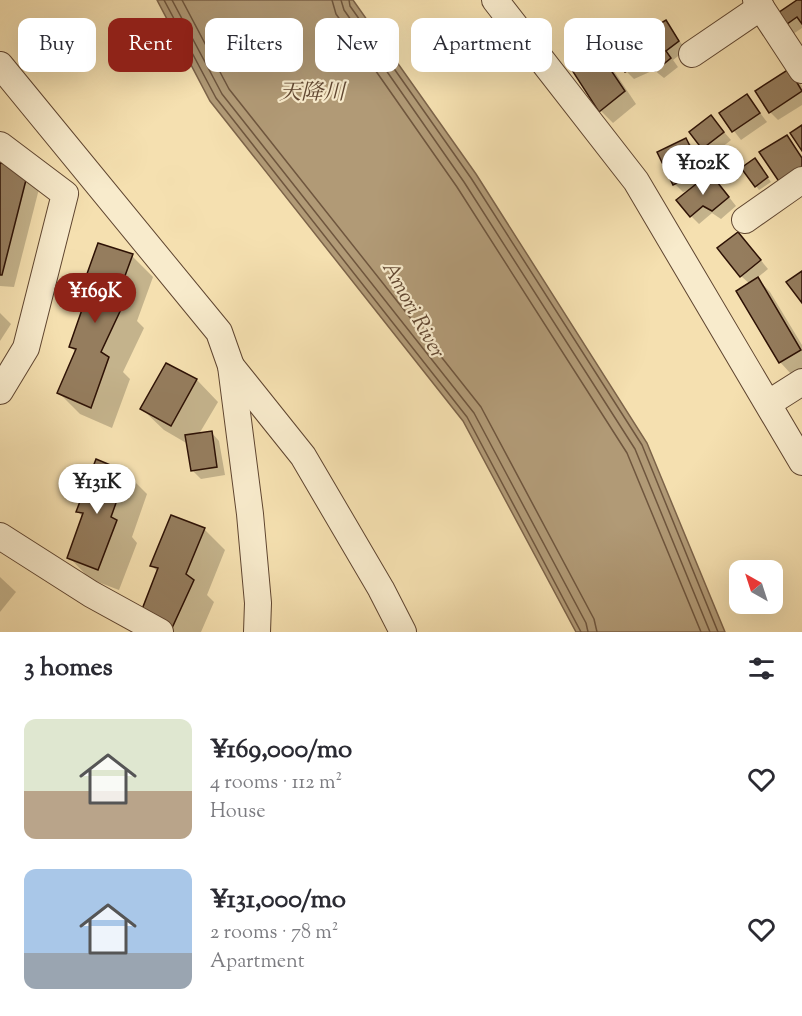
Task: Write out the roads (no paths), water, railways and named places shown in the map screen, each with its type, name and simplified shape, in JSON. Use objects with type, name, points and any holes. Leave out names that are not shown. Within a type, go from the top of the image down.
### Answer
[{"type":"street","points":[[495,0],[636,181],[802,462]]},
{"type":"street","points":[[692,54],[758,4],[802,70]]},
{"type":"street","points":[[0,65],[219,332],[231,366],[250,514],[258,603],[257,632]]},
{"type":"street","points":[[0,145],[65,194],[26,348],[0,391]]},
{"type":"street","points":[[745,220],[802,180]]},
{"type":"street","points":[[231,366],[303,456],[381,589],[403,632]]},
{"type":"street","points":[[769,403],[802,382]]},
{"type":"street","points":[[0,536],[91,594],[160,632]]},
{"type":"water","name":"天降川","points":[[157,0],[353,0],[366,18],[315,18],[315,72],[399,72],[399,65],[476,174],[647,443],[725,632],[576,632],[463,421],[210,101],[193,69],[193,18],[166,18]]},
{"type":"water label","name":"Amori River","points":[[415,309]]}]
